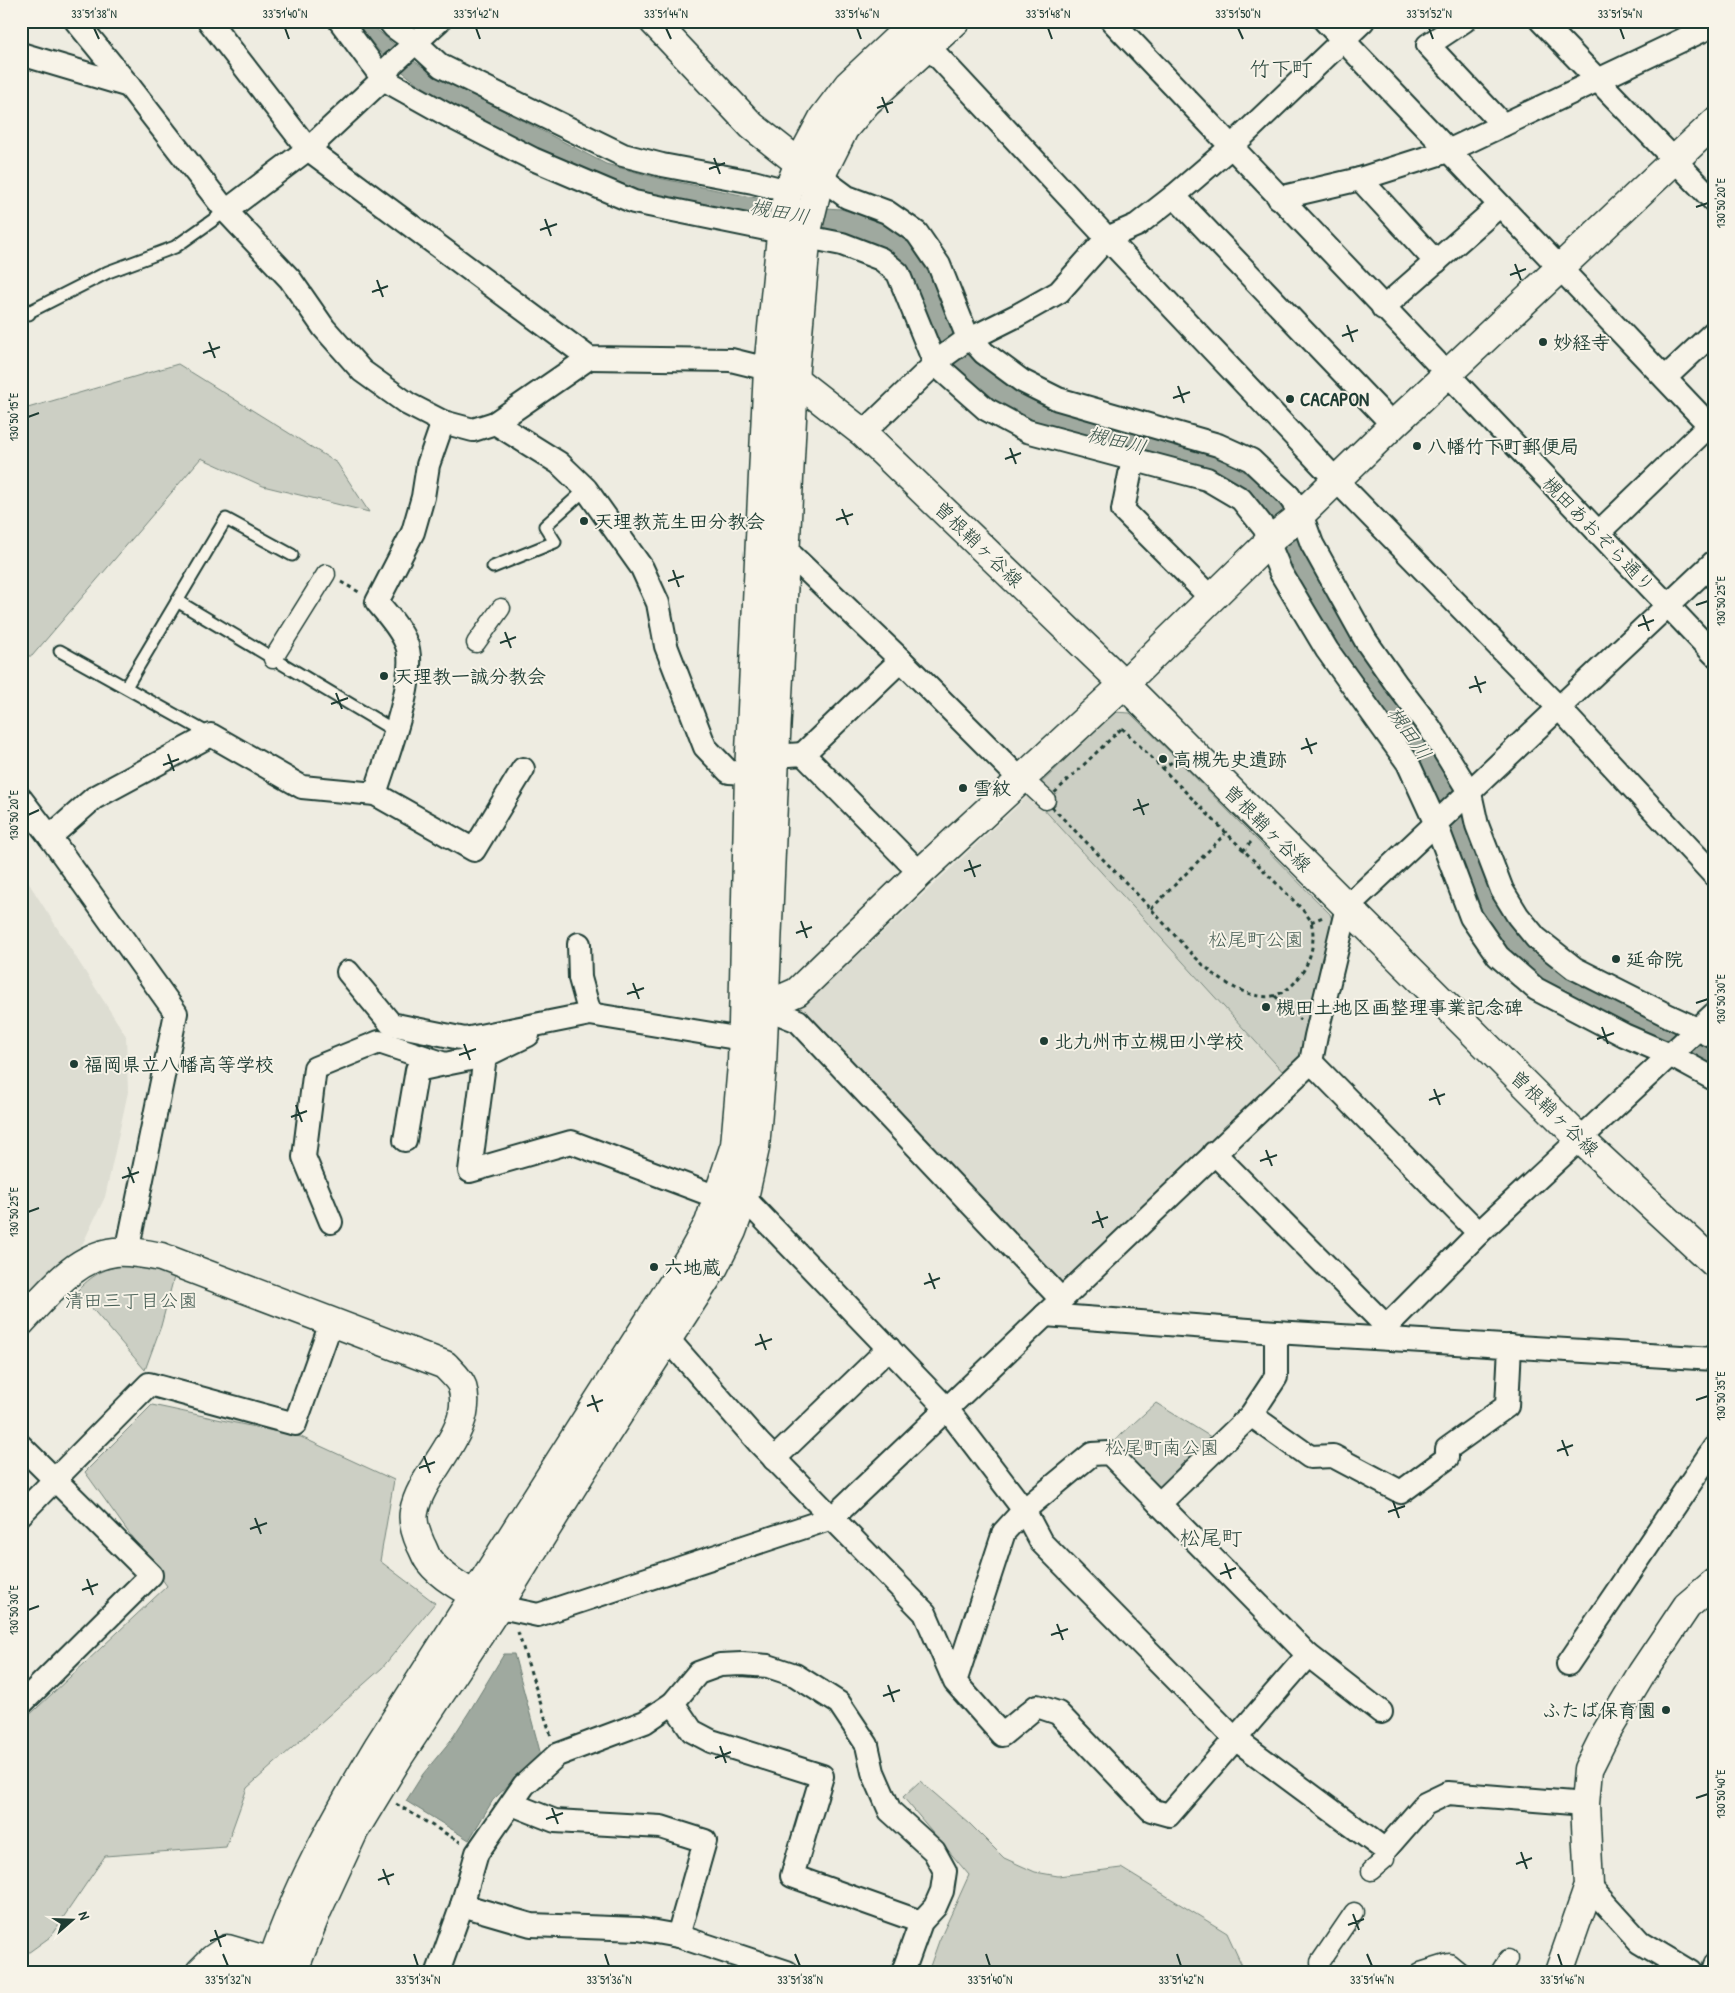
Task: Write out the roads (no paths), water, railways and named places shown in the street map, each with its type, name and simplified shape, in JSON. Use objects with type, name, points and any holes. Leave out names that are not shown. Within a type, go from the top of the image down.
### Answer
[{"type":"street","points":[[76,21],[226,211],[290,279],[324,328],[362,371],[408,404],[443,422],[473,430],[495,423],[589,358],[732,360],[768,369]]},
{"type":"street","points":[[209,21],[308,149],[589,358]]},
{"type":"street","points":[[340,21],[387,72],[451,117],[533,159],[634,202],[689,214],[794,231],[842,244],[881,259],[898,273],[937,362],[986,409],[1027,431],[1207,479],[1240,499],[1265,529],[1285,529],[1312,544],[1366,641],[1430,728],[1467,796],[1502,890],[1518,916],[1536,938],[1574,968],[1669,1016],[1709,1027]]},
{"type":"street","points":[[390,21],[412,46],[441,66],[623,154],[662,165],[753,182],[788,191],[811,179],[844,129],[862,109],[956,21]]},
{"type":"street","points":[[226,211],[308,149],[439,21]]},
{"type":"street","points":[[653,21],[752,126],[811,179],[847,197],[887,212],[917,233],[939,265],[966,333],[967,341],[1022,380],[1058,399],[1218,445],[1251,460],[1289,496],[1281,573],[1327,650],[1408,763],[1439,821],[1471,917],[1498,956],[1536,989],[1624,1035],[1670,1055],[1714,1079]]},
{"type":"street","name":"槻田あおぞら通り","points":[[1112,21],[1714,654]]},
{"type":"street","points":[[1324,21],[1499,206],[1712,425],[1598,533]]},
{"type":"street","points":[[863,433],[937,362],[967,341],[1059,292],[1107,238],[1137,225],[1174,196],[1231,147],[1363,21]]},
{"type":"street","points":[[1464,21],[1428,45],[1503,125]]},
{"type":"street","points":[[1541,21],[1714,201]]},
{"type":"street","points":[[282,1969],[296,1900],[334,1821],[379,1745],[494,1604],[709,1223],[755,1148],[762,1066],[753,1010],[749,774],[768,369],[794,231],[811,179],[823,118],[848,85],[910,23],[1107,238],[1336,480],[1559,708],[1714,875]]},
{"type":"street","points":[[1279,198],[1360,179],[1448,151],[1714,24]]},
{"type":"street","points":[[21,54],[129,86]]},
{"type":"street","points":[[753,1010],[797,992],[920,873],[1034,790],[1124,684],[1393,425],[1714,124]]},
{"type":"street","points":[[1360,179],[1436,262]]},
{"type":"street","points":[[282,1969],[317,1911],[350,1840],[400,1755],[494,1604],[714,1267],[732,1231],[727,1194],[735,1145],[742,1039],[753,1010],[774,756],[786,550],[794,379],[794,231],[788,191]]},
{"type":"street","points":[[1174,196],[1393,425]]},
{"type":"street","points":[[1383,308],[1499,206]]},
{"type":"street","points":[[1665,378],[1714,332]]},
{"type":"street","name":"曽根鞘ヶ谷線","points":[[768,369],[794,379],[863,433],[1124,684],[1339,911],[1714,1263]]},
{"type":"street","points":[[375,794],[402,705],[410,664],[406,644],[378,602],[413,532],[423,497],[428,466],[443,422]]},
{"type":"street","points":[[495,423],[559,463],[586,489],[642,568],[658,603],[666,646],[705,747],[729,772],[749,774]]},
{"type":"street","points":[[1133,459],[1123,510],[1212,599]]},
{"type":"street","points":[[786,550],[1034,790]]},
{"type":"street","name":"槻田あおぞら通り","points":[[1439,821],[1714,562]]},
{"type":"street","points":[[273,659],[326,574]]},
{"type":"street","points":[[476,643],[501,608]]},
{"type":"street","points":[[774,756],[803,754],[900,660]]},
{"type":"street","points":[[50,837],[94,798],[211,735],[302,787],[375,794],[474,850],[523,769]]},
{"type":"street","points":[[803,754],[920,873]]},
{"type":"street","points":[[21,799],[176,1013],[127,1252]]},
{"type":"street","points":[[21,1322],[75,1267],[92,1257],[115,1252],[127,1252],[161,1257],[445,1365],[462,1384],[464,1400],[462,1418],[454,1436],[417,1500],[413,1514],[417,1535],[430,1562],[456,1585],[494,1604],[538,1616],[832,1518],[1311,1062],[1339,911],[1439,821]]},
{"type":"street","points":[[579,944],[580,978],[590,1014]]},
{"type":"street","points":[[348,972],[391,1024],[465,1040],[590,1014],[742,1039]]},
{"type":"street","points":[[753,1010],[798,1020],[1061,1299]]},
{"type":"street","points":[[405,1140],[417,1070],[485,1056],[558,1021]]},
{"type":"street","points":[[1381,1332],[1479,1233],[1670,1055],[1709,1027]]},
{"type":"street","points":[[331,1222],[304,1158],[315,1068],[379,1042],[445,1064]]},
{"type":"street","points":[[485,1056],[470,1171],[571,1142],[727,1194],[889,1348],[947,1409],[1024,1510],[1041,1542],[1234,1738],[1385,1850]]},
{"type":"street","points":[[1311,1062],[1479,1233]]},
{"type":"street","points":[[1214,1153],[1381,1332]]},
{"type":"street","points":[[1045,1315],[1276,1332],[1381,1332],[1510,1346],[1714,1358]]},
{"type":"street","points":[[21,1514],[149,1384],[295,1424],[332,1323]]},
{"type":"street","points":[[1160,1504],[1251,1415],[1276,1377],[1276,1332]]},
{"type":"street","points":[[667,1338],[774,1459],[925,1613],[955,1682],[1002,1735],[1038,1706],[1058,1713],[1151,1810],[1168,1815],[1308,1655]]},
{"type":"street","points":[[1251,1415],[1310,1457],[1333,1456],[1401,1492],[1447,1458],[1447,1450],[1507,1406],[1510,1346]]},
{"type":"street","points":[[774,1459],[889,1348]]},
{"type":"street","points":[[21,1446],[151,1575],[21,1704]]},
{"type":"street","points":[[1568,1664],[1714,1448]]},
{"type":"street","points":[[955,1682],[1004,1532],[1024,1510],[1092,1454],[1109,1453],[1308,1655],[1381,1712]]},
{"type":"street","points":[[1559,1972],[1589,1886],[1585,1804],[1588,1769],[1606,1733],[1642,1673],[1687,1606],[1714,1583]]},
{"type":"street","points":[[438,1972],[462,1904],[477,1853],[524,1785],[557,1756],[645,1722],[673,1703],[698,1674],[720,1665],[742,1664],[768,1666],[795,1675],[839,1703],[867,1745],[873,1772],[890,1811],[934,1851],[945,1871],[942,1891],[935,1907],[921,1922],[903,1972]]},
{"type":"street","points":[[673,1703],[692,1731],[711,1741],[822,1776],[792,1876],[921,1922]]},
{"type":"street","points":[[1371,1871],[1385,1859],[1385,1850],[1425,1804],[1448,1793],[1585,1804]]},
{"type":"street","points":[[512,1804],[555,1821],[661,1827],[705,1841],[678,1936]]},
{"type":"street","points":[[1589,1886],[1640,1942],[1690,1972]]},
{"type":"street","points":[[462,1904],[531,1925],[639,1929],[678,1936],[787,1972]]},
{"type":"street","points":[[1321,1972],[1320,1962],[1354,1912]]},
{"type":"street","points":[[200,1972],[227,1949],[282,1969]]},
{"type":"street","points":[[1420,1972],[1449,1963],[1460,1972]]},
{"type":"street","points":[[1712,1972],[1714,1966]]},
{"type":"lane","points":[[21,304],[25,315],[108,272],[175,247],[226,211]]},
{"type":"lane","points":[[493,567],[555,542],[545,526],[586,489]]},
{"type":"lane","points":[[126,687],[226,519],[292,555]]},
{"type":"lane","points":[[177,601],[395,731]]},
{"type":"lane","points":[[60,651],[211,735]]},
{"type":"water","name":"槻田川","points":[[354,21],[370,21],[374,27],[412,60],[446,81],[606,164],[658,178],[795,206],[841,209],[877,220],[906,239],[930,275],[955,336],[967,353],[1009,386],[1048,408],[1216,456],[1252,478],[1282,508],[1456,784],[1494,897],[1510,926],[1558,970],[1588,987],[1714,1045],[1714,1072],[1535,979],[1486,928],[1372,705],[1249,499],[1008,414],[952,370],[878,251],[837,232],[816,230],[619,188],[533,149],[427,91],[385,58]]},
{"type":"water","points":[[504,1654],[514,1654],[542,1759],[520,1774],[493,1800],[469,1840],[406,1801],[423,1774],[451,1740]]},
{"type":"place","name":"妙経寺","points":[[1543,342]]},
{"type":"place","name":"CACAPON","points":[[1290,399]]},
{"type":"place","name":"八幡竹下町郵便局","points":[[1417,446]]},
{"type":"place","name":"天理教荒生田分教会","points":[[584,521]]},
{"type":"place","name":"天理教一誠分教会","points":[[384,676]]},
{"type":"place","name":"高槻先史遺跡","points":[[1163,759]]},
{"type":"place","name":"雪紋","points":[[963,788]]},
{"type":"place","name":"延命院","points":[[1616,959]]},
{"type":"place","name":"槻田土地区画整理事業記念碑","points":[[1266,1007]]},
{"type":"place","name":"北九州市立槻田小学校","points":[[1044,1041]]},
{"type":"place","name":"福岡県立八幡高等学校","points":[[74,1064]]},
{"type":"place","name":"六地蔵","points":[[654,1267]]},
{"type":"place","name":"ふたば保育園","points":[[1666,1710]]},
{"type":"district","name":"竹下町","points":[[1281,68]]},
{"type":"district","name":"松尾町","points":[[1211,1537]]},
{"type":"park label","name":"松尾町公園","points":[[1256,939]]},
{"type":"park label","name":"清田三丁目公園","points":[[131,1300]]},
{"type":"park label","name":"松尾町南公園","points":[[1162,1447]]}]
